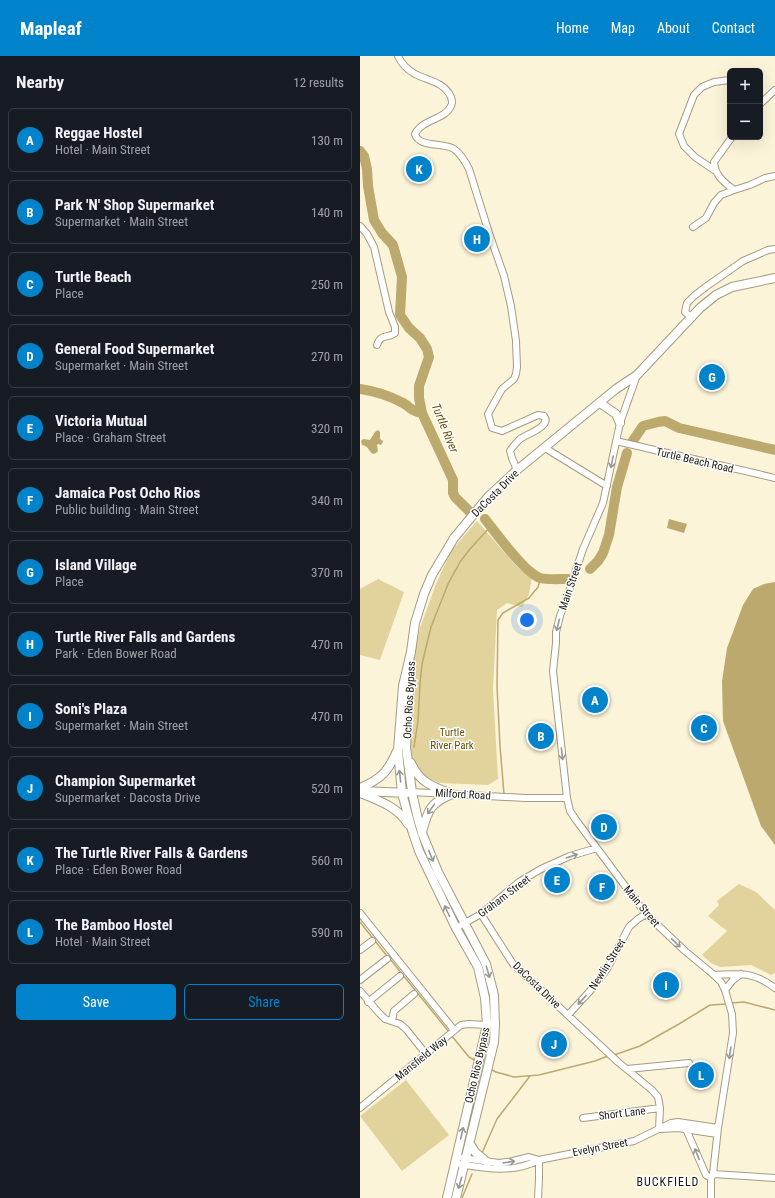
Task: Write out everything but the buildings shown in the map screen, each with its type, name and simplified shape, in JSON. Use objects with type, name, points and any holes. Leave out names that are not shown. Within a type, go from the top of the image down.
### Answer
[{"type":"main road","name":"DaCosta Drive","points":[[411,652],[415,623],[432,575],[454,538],[488,497],[517,470],[616,389],[637,375],[716,295],[732,287],[775,278]]},
{"type":"main road","points":[[600,403],[616,414],[620,422]]},
{"type":"main road","name":"Ocho Rios Bypass","points":[[411,652],[406,747],[412,792],[422,833],[438,872],[486,964],[494,995],[494,1042],[456,1198]]},
{"type":"main road","name":"Ocho Rios Bypass","points":[[411,652],[403,686],[398,750],[402,793],[412,830],[427,870],[456,928],[478,967],[485,998],[487,1024],[446,1198]]},
{"type":"main road","points":[[406,747],[414,772],[422,780],[452,794]]},
{"type":"main road","points":[[360,791],[384,774],[398,750]]},
{"type":"main road","points":[[360,791],[388,805],[405,819],[412,830]]},
{"type":"main road","name":"Milford Road","points":[[360,791],[412,792]]},
{"type":"main road","points":[[422,833],[427,813],[440,798],[452,794]]},
{"type":"main road","points":[[470,1144],[475,1152],[487,1162]]},
{"type":"street","points":[[398,56],[405,66],[415,74],[435,82],[445,88],[450,95],[452,105],[446,113],[419,127],[415,137],[418,141],[424,143],[446,146],[453,149],[464,160],[504,276],[511,306],[516,341],[517,367],[514,379],[502,389],[488,414],[492,428],[502,431],[538,415],[546,418],[545,424],[520,440],[510,451],[517,470]]},
{"type":"street","points":[[727,80],[714,82],[702,87],[694,96],[679,134],[684,146],[695,157],[714,170],[720,179],[734,190]]},
{"type":"street","points":[[763,101],[775,90]]},
{"type":"street","points":[[714,170],[714,162],[730,140]]},
{"type":"street","points":[[693,227],[706,218],[714,203],[721,195],[765,178],[775,176]]},
{"type":"street","points":[[360,226],[367,234],[374,247],[386,301],[395,327],[395,333],[383,337],[377,344]]},
{"type":"street","points":[[692,318],[685,312],[687,303],[694,296],[743,262],[768,250],[775,249]]},
{"type":"street","name":"Main Street","points":[[637,375],[620,422],[603,504],[583,549],[560,616],[556,632],[553,671],[567,798],[570,811],[646,914],[685,951],[714,975],[721,982],[726,993],[732,1014],[733,1033],[718,1131],[712,1176],[711,1198]]},
{"type":"street","name":"Turtle Beach Road","points":[[616,441],[775,478]]},
{"type":"street","points":[[545,448],[607,486]]},
{"type":"street","name":"Milford Road","points":[[412,792],[525,798],[567,798]]},
{"type":"street","name":"Graham Street","points":[[456,928],[481,914],[519,882],[541,869],[570,856],[597,848]]},
{"type":"street","points":[[360,913],[452,1032]]},
{"type":"street","name":"DaCosta Drive","points":[[481,914],[513,964],[627,1069]]},
{"type":"street","name":"Newlin Street","points":[[568,1015],[590,991],[606,969],[630,927],[646,914]]},
{"type":"street","points":[[360,950],[372,941]]},
{"type":"street","points":[[360,980],[387,959]]},
{"type":"street","points":[[714,975],[742,974],[758,977],[775,988]]},
{"type":"street","points":[[726,993],[733,980],[742,974]]},
{"type":"street","points":[[368,1002],[400,976]]},
{"type":"street","points":[[360,991],[368,1002],[386,1019],[400,1024],[406,1029],[426,1054]]},
{"type":"street","points":[[392,1021],[394,1011],[414,994]]},
{"type":"street","name":"Mansfield Way","points":[[360,1108],[461,1025],[487,1024]]},
{"type":"street","points":[[627,1069],[689,1062]]},
{"type":"street","points":[[627,1069],[658,1097],[660,1108],[659,1129]]},
{"type":"street","name":"Short Lane","points":[[583,1118],[660,1108]]},
{"type":"street","name":"Evelyn Street","points":[[456,1160],[499,1170],[530,1164],[539,1160],[634,1141],[671,1123],[678,1122],[718,1131]]},
{"type":"street","name":"Evelyn Street","points":[[659,1129],[678,1128],[718,1131]]},
{"type":"street","points":[[686,1129],[706,1175],[775,1178]]},
{"type":"street","name":"Evelyn Street","points":[[465,1162],[499,1163],[529,1157],[539,1160]]},
{"type":"street","points":[[538,1198],[539,1160]]},
{"type":"green space","name":"Turtle River Park","points":[[477,521],[518,568],[532,577],[529,594],[522,607],[507,603],[497,610],[493,689],[498,779],[488,785],[440,783],[422,774],[411,759],[408,748],[411,671],[420,628],[436,584],[451,551]]},
{"type":"green space","points":[[378,579],[404,592],[380,660],[360,655],[360,589]]},
{"type":"green space","points":[[739,884],[756,892],[775,910],[775,973],[771,975],[751,965],[720,967],[711,963],[702,955],[727,931],[708,916],[719,905],[717,901]]},
{"type":"green space","points":[[406,1080],[449,1135],[402,1171],[360,1116]]},
{"type":"shaded area","points":[[378,430],[380,432],[380,439],[383,442],[381,445],[377,445],[378,451],[373,454],[366,446],[362,445],[361,441],[363,439],[370,440]]},
{"type":"shaded area","points":[[669,519],[687,524],[684,533],[667,528]]},
{"type":"shaded area","points":[[775,582],[775,845],[761,826],[723,721],[722,681],[727,648],[743,605],[753,589],[764,584]]},
{"type":"waterway","name":"Turtle River","points":[[360,151],[364,156],[367,169],[368,186],[374,220],[382,233],[393,245],[402,277],[400,315],[409,328],[420,338],[427,349],[429,357],[419,386],[419,398],[422,413],[453,480],[453,493],[470,512]]},
{"type":"waterway","points":[[360,389],[387,396],[403,403],[413,410],[422,413]]},
{"type":"waterway","name":"Turtle River","points":[[632,442],[643,426],[665,421],[679,428],[775,450]]},
{"type":"waterway","name":"Turtle River","points":[[590,569],[603,553],[609,535],[617,487],[627,453]]},
{"type":"waterway","name":"Turtle River","points":[[485,519],[519,561],[534,574],[543,579],[568,579]]},
{"type":"waterway","points":[[414,747],[418,721],[422,664],[431,627],[448,584],[460,562],[491,526]]},
{"type":"waterway","points":[[504,794],[497,686],[498,620],[503,613],[529,598],[538,587],[541,578]]},
{"type":"waterway","points":[[360,922],[387,956]]},
{"type":"waterway","points":[[390,959],[449,1032]]},
{"type":"waterway","points":[[731,1003],[744,1002],[775,1010]]},
{"type":"waterway","points":[[614,1055],[640,1046],[710,1005],[727,1004]]},
{"type":"waterway","points":[[451,1035],[469,1057],[476,1061]]},
{"type":"waterway","points":[[490,1069],[514,1077],[539,1075],[595,1061],[608,1056]]},
{"type":"waterway","points":[[482,1153],[497,1119],[530,1076]]},
{"type":"waterway","points":[[462,1198],[472,1174]]},
{"type":"place","name":"The Turtle River Falls & Gardens","points":[[419,169]]},
{"type":"place","name":"Turtle River Falls and Gardens","points":[[477,239]]},
{"type":"place","name":"Island Village","points":[[712,377]]},
{"type":"place","name":"Reggae Hostel","points":[[595,700]]},
{"type":"place","name":"Turtle Beach","points":[[704,728]]},
{"type":"place","name":"Park 'N' Shop Supermarket","points":[[541,736]]},
{"type":"place","name":"General Food Supermarket","points":[[604,827]]},
{"type":"place","name":"Victoria Mutual","points":[[557,880]]},
{"type":"place","name":"Jamaica Post Ocho Rios","points":[[602,887]]},
{"type":"place","name":"Soni's Plaza","points":[[666,985]]},
{"type":"place","name":"Champion Supermarket","points":[[554,1044]]},
{"type":"place","name":"The Bamboo Hostel","points":[[701,1075]]},
{"type":"district","name":"BUCKFIELD","points":[[668,1182]]}]
